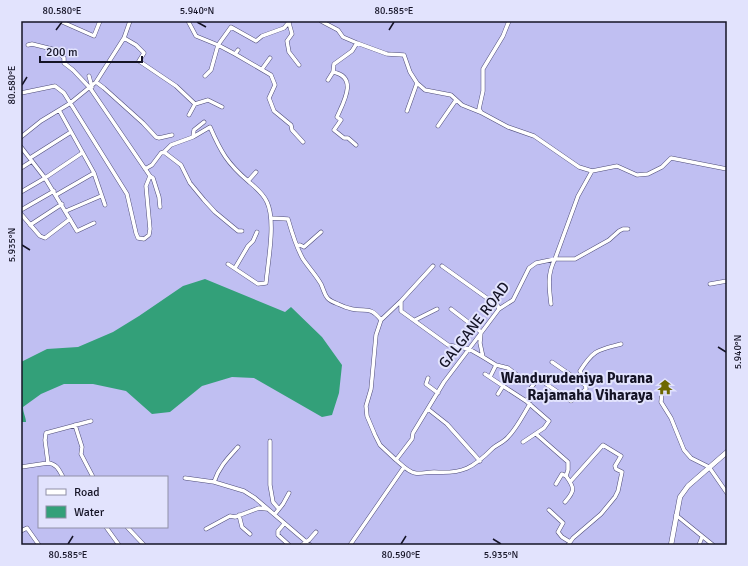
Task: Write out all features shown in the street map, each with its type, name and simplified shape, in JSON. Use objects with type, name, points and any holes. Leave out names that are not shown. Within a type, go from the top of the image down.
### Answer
[{"type":"street","points":[[60,21],[94,36],[100,21]]},
{"type":"street","points":[[21,137],[41,121],[70,104],[96,82],[124,38],[130,21]]},
{"type":"street","points":[[188,21],[196,36],[236,52],[271,75],[275,85],[269,98],[274,111],[291,124],[292,130],[303,142]]},
{"type":"street","points":[[321,21],[338,30],[343,37],[357,43],[387,54],[404,55],[410,72],[417,83],[425,90],[451,95],[462,105],[482,113],[508,127],[534,136],[571,163],[579,167],[592,171],[617,166],[637,175],[648,174],[662,167],[671,158],[727,169]]},
{"type":"street","points":[[482,113],[478,109],[483,91],[483,69],[503,36],[509,21]]},
{"type":"street","points":[[205,76],[211,70],[218,45],[231,27],[256,41],[262,36],[284,28],[289,22]]},
{"type":"street","points":[[289,22],[292,34],[287,41],[289,52],[299,65]]},
{"type":"street","points":[[124,38],[144,52],[139,61],[176,86],[195,104]]},
{"type":"street","points":[[328,80],[333,72],[334,64],[352,51],[357,43]]},
{"type":"street","points":[[28,45],[32,44],[56,50],[64,58],[64,63],[91,87],[145,169],[153,178],[160,207]]},
{"type":"street","points":[[262,69],[270,58]]},
{"type":"street","points":[[333,72],[338,73],[348,85],[346,96],[337,117],[341,120],[334,130],[344,138],[348,138],[356,145]]},
{"type":"street","points":[[89,76],[91,87]]},
{"type":"street","points":[[96,82],[143,123],[156,137],[159,138],[172,135]]},
{"type":"street","points":[[407,111],[417,83]]},
{"type":"street","points":[[21,92],[55,86],[64,93],[128,194],[136,233],[138,238],[144,240],[149,235],[150,229],[146,186],[150,176]]},
{"type":"street","points":[[189,114],[195,104],[208,100],[222,107]]},
{"type":"street","points":[[438,126],[456,100]]},
{"type":"street","points":[[58,110],[94,173],[105,205]]},
{"type":"street","points":[[193,137],[194,130],[204,122]]},
{"type":"street","points":[[145,169],[152,165],[161,153],[171,146],[193,137],[210,127],[224,156],[233,168],[260,191],[267,203],[272,223],[266,283],[258,284],[228,264]]},
{"type":"street","points":[[21,168],[71,132]]},
{"type":"street","points":[[21,147],[45,178],[77,231],[94,223]]},
{"type":"street","points":[[164,152],[181,165],[190,182],[215,212],[238,231],[242,231]]},
{"type":"street","points":[[21,192],[82,153]]},
{"type":"street","points":[[551,304],[549,279],[550,268],[555,259],[578,196],[592,171]]},
{"type":"street","points":[[248,181],[256,172]]},
{"type":"street","points":[[21,210],[94,173]]},
{"type":"street","points":[[66,211],[101,196]]},
{"type":"street","points":[[30,225],[62,204]]},
{"type":"street","points":[[21,214],[40,236],[45,238],[70,219]]},
{"type":"street","points":[[271,218],[288,219],[302,258],[321,285],[323,292],[328,298],[337,304],[352,309],[366,309],[375,312],[382,320]]},
{"type":"street","name":"GALGANE ROAD","points":[[396,460],[412,439],[413,434],[438,393],[469,348],[499,310],[513,300],[529,268],[536,263],[555,259],[576,258],[609,240],[619,231],[624,229],[628,230]]},
{"type":"street","points":[[235,268],[258,232]]},
{"type":"street","points":[[297,246],[300,245],[304,247],[321,232]]},
{"type":"street","points":[[433,266],[402,301],[382,320],[376,335],[371,389],[366,406],[367,416],[380,445],[404,467],[415,473],[434,472],[441,474],[455,472],[469,468],[480,461],[499,443],[507,438],[530,404]]},
{"type":"street","points":[[442,266],[498,306],[499,310]]},
{"type":"street","points":[[710,284],[727,281]]},
{"type":"street","points":[[402,301],[401,311],[448,345],[469,348],[496,365],[508,368],[522,379],[529,380],[533,375],[571,401],[578,397],[586,389],[580,371],[587,359],[598,350],[622,344]]},
{"type":"street","points":[[415,320],[437,309]]},
{"type":"street","points":[[451,309],[481,332],[480,343],[483,358]]},
{"type":"street","points":[[552,362],[585,385]]},
{"type":"street","points":[[490,377],[496,365]]},
{"type":"street","points":[[486,374],[526,401],[549,421],[544,428],[523,442]]},
{"type":"street","points":[[428,378],[426,384],[438,393]]},
{"type":"street","points":[[526,401],[534,392],[530,389],[538,379]]},
{"type":"street","points":[[498,394],[503,386]]},
{"type":"street","points":[[662,392],[661,402],[672,418],[684,450],[691,458],[709,466],[727,492]]},
{"type":"street","points":[[428,409],[447,424],[480,461]]},
{"type":"street","points":[[48,463],[46,433],[91,421]]},
{"type":"street","points":[[370,424],[380,443],[396,460]]},
{"type":"street","points":[[75,425],[82,447],[81,454],[92,476]]},
{"type":"street","points":[[536,434],[568,462],[566,476]]},
{"type":"street","points":[[270,441],[270,485],[273,502],[279,509]]},
{"type":"street","points":[[549,510],[563,523],[558,532],[569,544],[572,538],[602,514],[615,497],[618,491],[622,472],[616,469],[615,466],[621,456],[603,445],[570,482]]},
{"type":"street","points":[[214,482],[221,465],[238,447]]},
{"type":"street","points":[[671,545],[680,496],[709,466],[727,452]]},
{"type":"street","points":[[21,467],[48,463],[54,464],[62,476]]},
{"type":"street","points":[[350,545],[404,467]]},
{"type":"street","points":[[556,484],[562,474],[566,476],[573,486],[573,493],[565,502]]},
{"type":"street","points":[[185,478],[214,482],[244,491],[275,514],[284,524],[310,545]]},
{"type":"street","points":[[275,514],[289,493]]},
{"type":"street","points":[[206,529],[230,516],[234,517],[259,508],[268,510]]},
{"type":"street","points":[[239,515],[242,528],[250,534]]},
{"type":"street","points":[[676,515],[713,545]]},
{"type":"street","points":[[284,524],[278,531],[278,535],[289,545]]},
{"type":"street","points":[[21,531],[27,528],[39,545]]},
{"type":"street","points":[[107,528],[119,545]]},
{"type":"street","points":[[129,528],[144,545]]},
{"type":"street","points":[[302,545],[310,540],[316,532]]},
{"type":"street","points":[[699,545],[702,537]]},
{"type":"water","points":[[205,279],[285,312],[291,307],[322,337],[342,365],[339,393],[332,415],[322,417],[254,378],[232,377],[202,386],[170,412],[152,414],[126,391],[93,384],[64,384],[41,394],[23,407],[26,422],[21,422],[21,362],[47,349],[78,347],[113,332],[183,286]]},
{"type":"place","name":"Wandurudeniya Purana Rajamaha Viharaya","points":[[665,387]]}]
